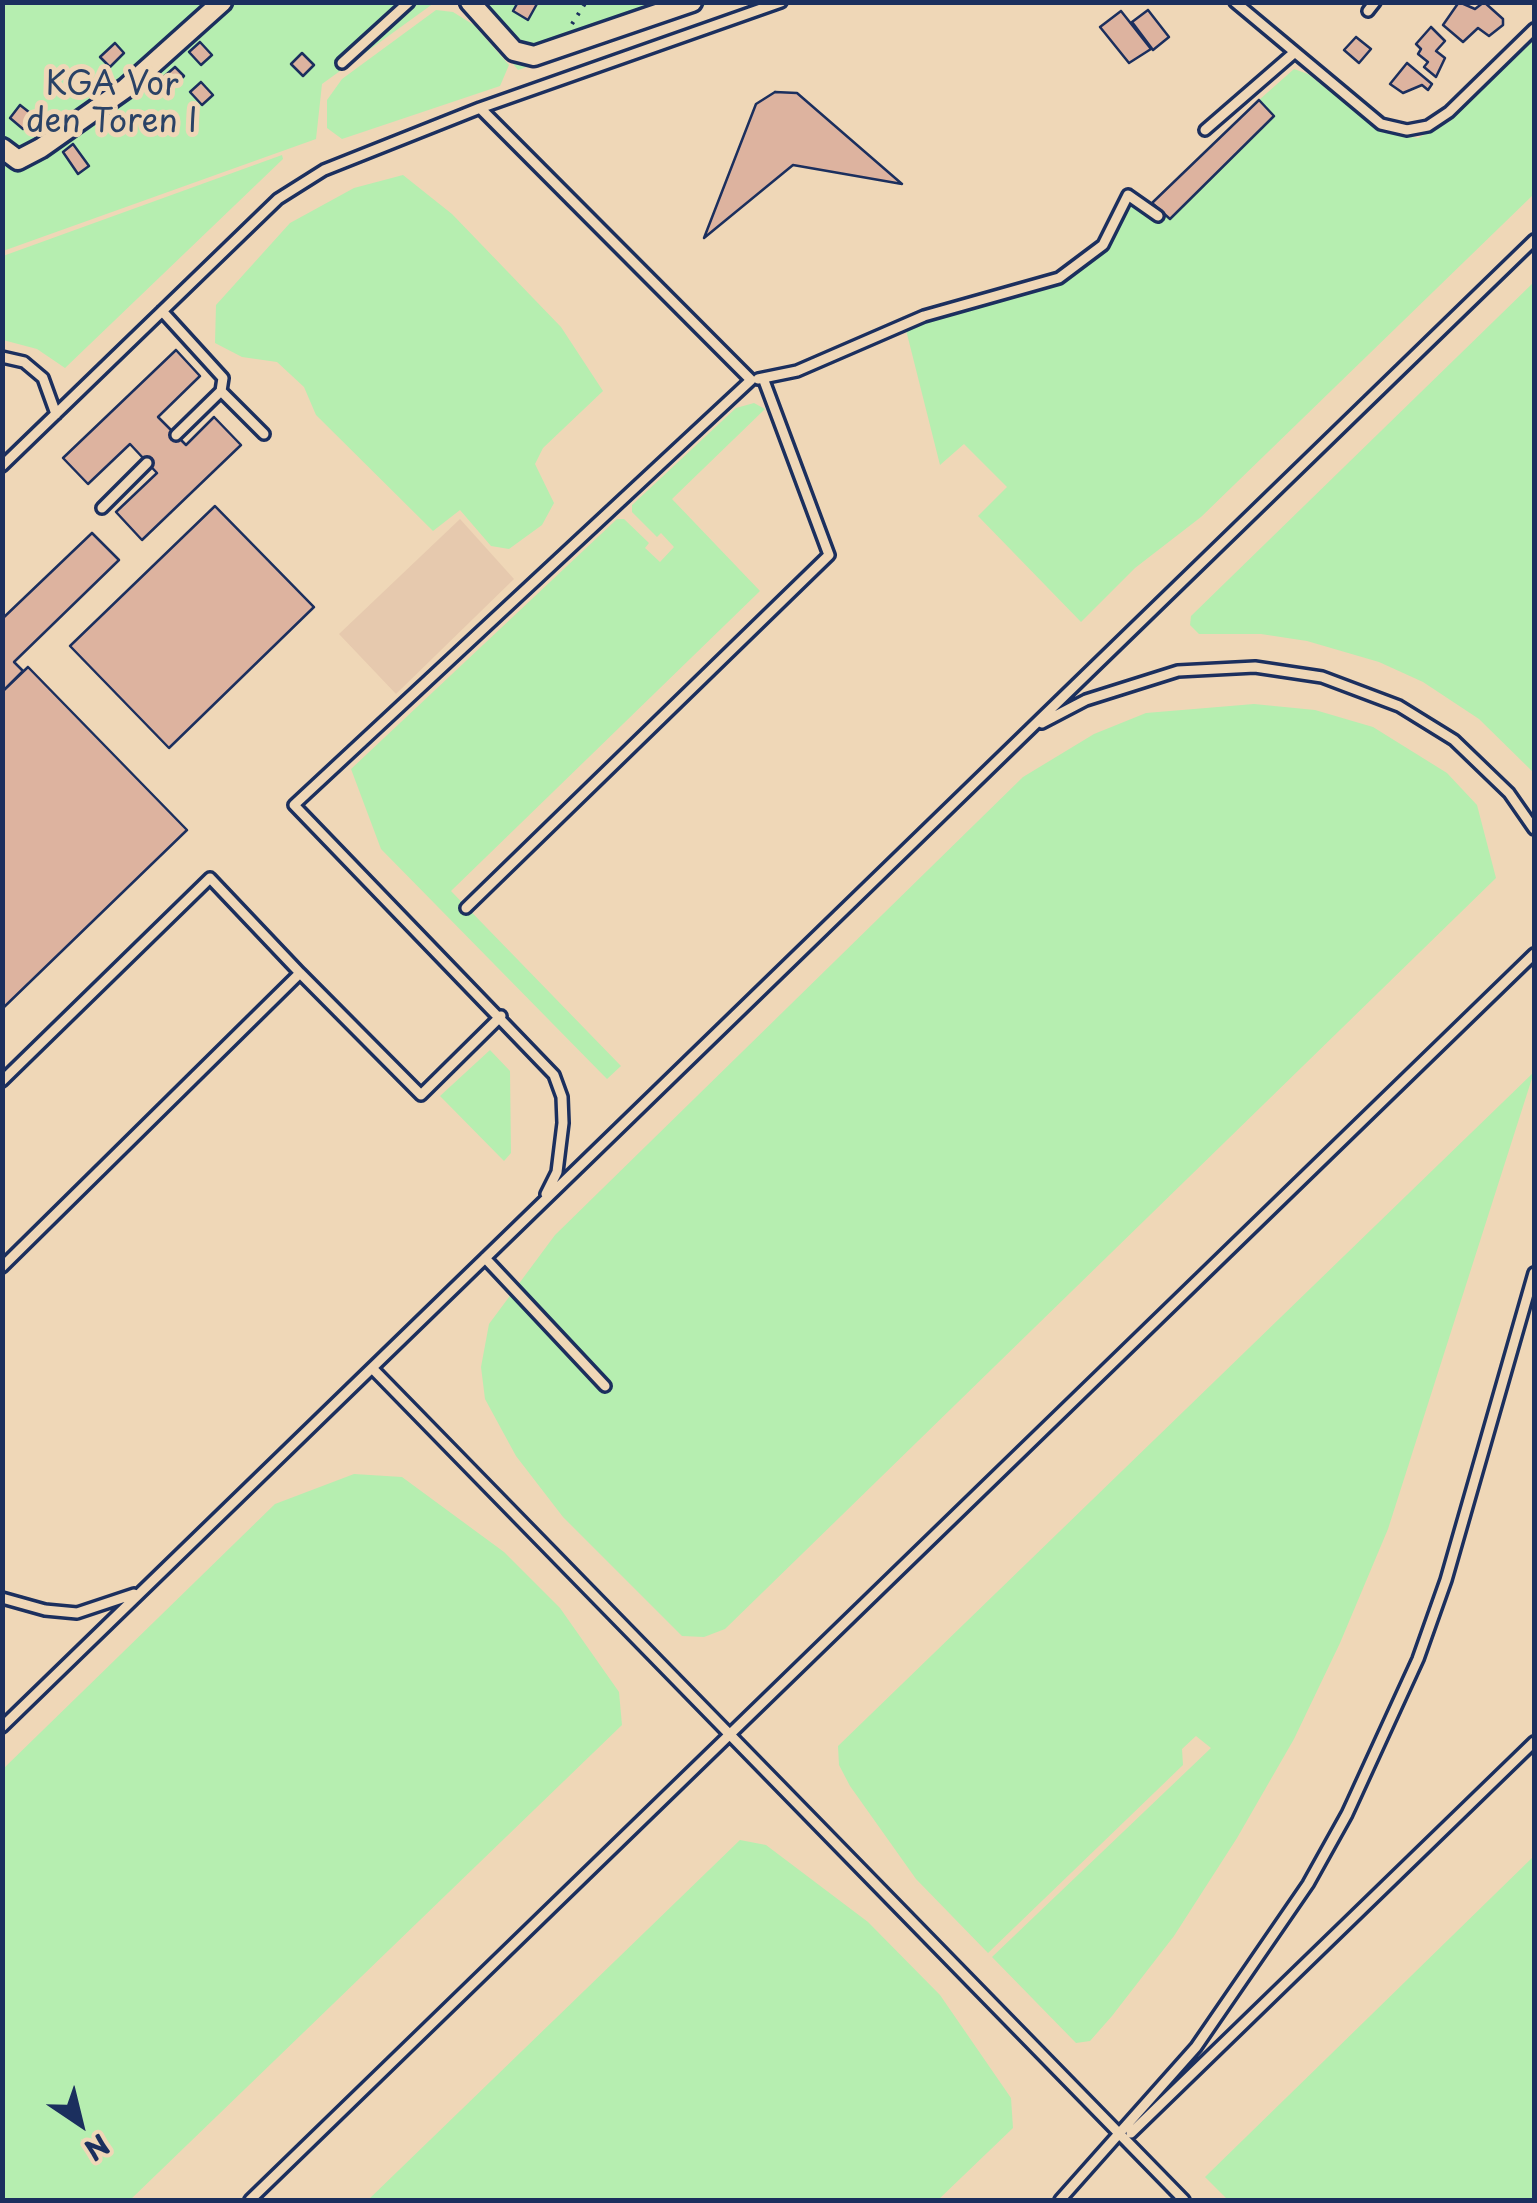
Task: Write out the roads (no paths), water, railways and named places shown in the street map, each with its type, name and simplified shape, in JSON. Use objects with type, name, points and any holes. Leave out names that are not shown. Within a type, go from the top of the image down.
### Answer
[{"type":"street","points":[[2,148],[18,160],[41,148],[126,88],[222,2]]},
{"type":"street","points":[[470,2],[514,52],[534,56],[692,2]]},
{"type":"lane","points":[[342,63],[409,2]]},
{"type":"lane","points":[[2,466],[278,199],[324,170],[480,108],[781,2]]},
{"type":"lane","points":[[1236,2],[1382,124],[1408,130],[1428,126],[1449,112],[1534,28]]},
{"type":"lane","points":[[1205,130],[1295,52]]},
{"type":"lane","points":[[480,108],[751,380]]},
{"type":"lane","points":[[534,1211],[557,1172],[562,1097],[554,1075],[540,1056],[294,805],[751,380],[797,371],[924,316],[1059,278],[1103,245],[1128,195],[1158,216]]},
{"type":"lane","points":[[2,1726],[1534,240]]},
{"type":"lane","points":[[162,311],[222,378],[221,391],[176,435]]},
{"type":"lane","points":[[2,357],[24,362],[43,378],[56,414]]},
{"type":"lane","points":[[466,908],[829,556],[763,378]]},
{"type":"lane","points":[[221,391],[264,434]]},
{"type":"lane","points":[[102,508],[147,463]]},
{"type":"lane","points":[[1020,740],[1086,700],[1156,676],[1229,666],[1298,672],[1351,686],[1425,720],[1488,771],[1534,829]]},
{"type":"lane","points":[[2,1081],[210,878],[421,1095],[500,1016]]},
{"type":"lane","points":[[250,2200],[1534,954]]},
{"type":"lane","points":[[2,1266],[300,973]]},
{"type":"lane","points":[[486,1258],[605,1386]]},
{"type":"lane","points":[[1123,2138],[1247,1978],[1308,1884],[1384,1740],[1446,1580],[1534,1273]]},
{"type":"lane","points":[[372,1368],[1184,2200]]},
{"type":"lane","points":[[2,1598],[46,1610],[77,1613],[116,1604],[148,1585]]},
{"type":"lane","points":[[1061,2200],[1534,1742]]},
{"type":"park label","name":"KGA Vor den Toren I","points":[[112,104]]}]
